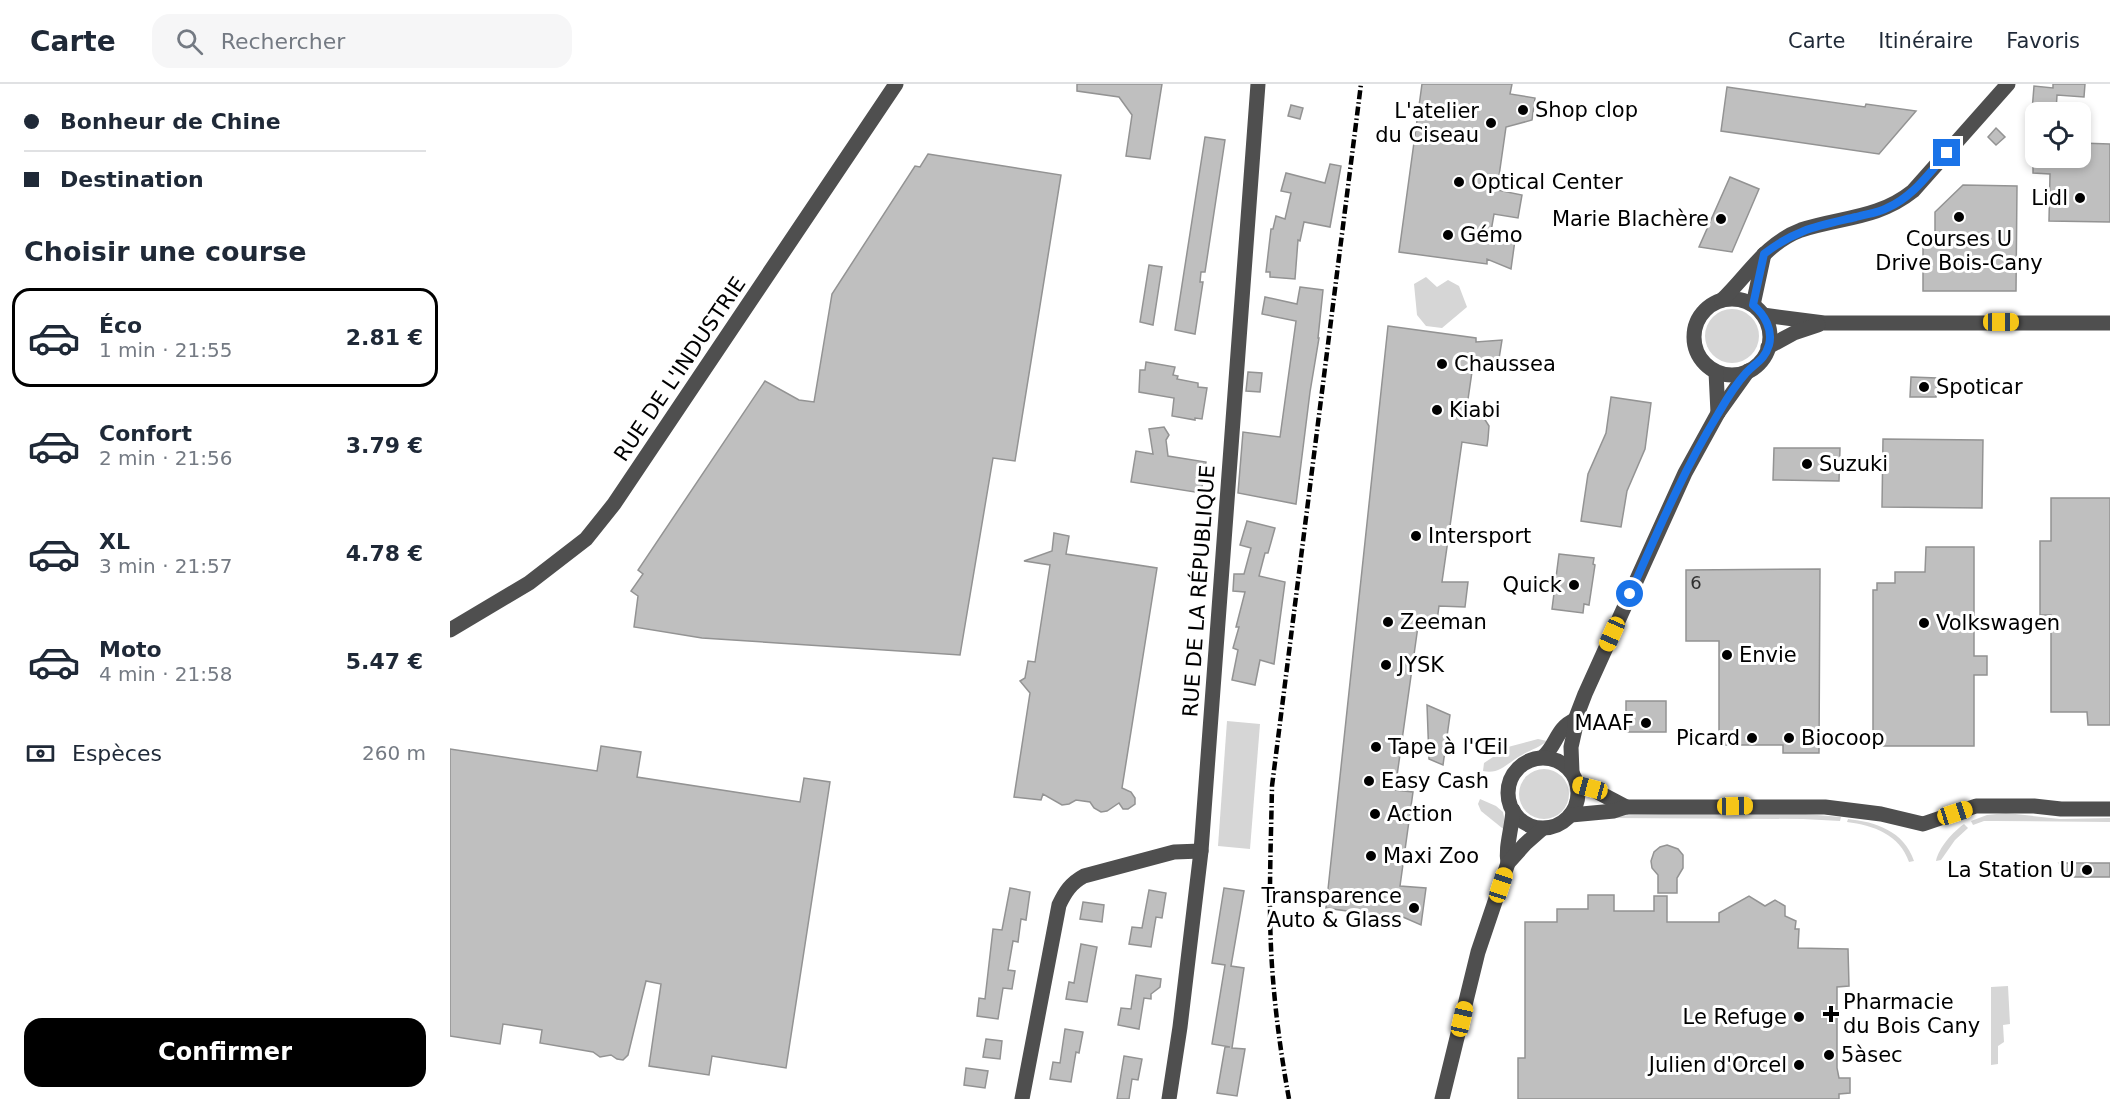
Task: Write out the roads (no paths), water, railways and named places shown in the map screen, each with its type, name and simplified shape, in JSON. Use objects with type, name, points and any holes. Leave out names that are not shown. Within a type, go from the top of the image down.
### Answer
[{"type":"street","name":"RUE DE L'INDUSTRIE","points":[[450,630],[530,584],[586,539],[621,495],[896,84]]},
{"type":"street","name":"RUE DE LA RÉPUBLIQUE","points":[[1168,1099],[1180,1027],[1201,850],[1258,84]]},
{"type":"street","points":[[1722,300],[1764,254],[1782,240],[1800,231],[1885,210],[1900,201],[1913,191],[2008,84]]},
{"type":"street","points":[[1764,254],[1758,310],[1769,330],[1768,347],[1764,357],[1748,371],[1732,375],[1716,372],[1698,355],[1694,333],[1698,319],[1704,310],[1713,303],[1733,298],[1744,300],[1758,310],[1824,323],[2110,323]]},
{"type":"street","points":[[1768,347],[1794,333],[1824,323]]},
{"type":"street","points":[[1442,1099],[1478,952],[1508,863],[1542,829],[1562,823],[1571,815],[1576,806],[1571,747],[1575,720],[1685,473],[1718,413],[1748,371]]},
{"type":"street","points":[[1716,372],[1718,413]]},
{"type":"street","points":[[1508,863],[1506,852],[1512,828],[1513,810],[1508,793],[1512,777],[1525,763],[1543,758],[1552,750],[1554,741],[1565,724],[1575,720]]},
{"type":"street","points":[[1543,758],[1560,762],[1575,778],[1626,807]]},
{"type":"street","points":[[1571,815],[1614,811],[1626,807],[1825,807],[1881,814],[1923,824],[1976,806],[2110,809]]},
{"type":"street","points":[[1513,810],[1525,823],[1542,829]]},
{"type":"street","points":[[1022,1099],[1059,905],[1066,891],[1084,876],[1174,852],[1201,850]]},
{"type":"railway","points":[[1289,1099],[1272,966],[1270,898],[1272,786],[1361,84]]},
{"type":"place","name":"Shop clop","points":[[1523,110]]},
{"type":"place","name":"L'atelier du Ciseau","points":[[1491,123]]},
{"type":"place","name":"Optical Center","points":[[1459,182]]},
{"type":"place","name":"Lidl","points":[[2080,198]]},
{"type":"place","name":"Courses U Drive Bois-Cany","points":[[1959,217]]},
{"type":"place","name":"Marie Blachère","points":[[1721,219]]},
{"type":"place","name":"Gémo","points":[[1448,235]]},
{"type":"place","name":"Chaussea","points":[[1442,364]]},
{"type":"place","name":"Spoticar","points":[[1924,387]]},
{"type":"place","name":"Kiabi","points":[[1437,410]]},
{"type":"place","name":"Suzuki","points":[[1807,464]]},
{"type":"place","name":"Intersport","points":[[1416,536]]},
{"type":"place","name":"Quick","points":[[1574,585]]},
{"type":"place","name":"Zeeman","points":[[1388,622]]},
{"type":"place","name":"Volkswagen","points":[[1924,623]]},
{"type":"place","name":"Envie","points":[[1727,655]]},
{"type":"place","name":"JYSK","points":[[1386,665]]},
{"type":"place","name":"MAAF","points":[[1646,723]]},
{"type":"place","name":"Picard","points":[[1752,738]]},
{"type":"place","name":"Biocoop","points":[[1789,738]]},
{"type":"place","name":"Tape à l'Œil","points":[[1376,747]]},
{"type":"place","name":"Easy Cash","points":[[1369,781]]},
{"type":"place","name":"Action","points":[[1375,814]]},
{"type":"place","name":"Maxi Zoo","points":[[1371,856]]},
{"type":"place","name":"La Station U","points":[[2087,870]]},
{"type":"place","name":"Transparence Auto & Glass","points":[[1414,908]]},
{"type":"place","name":"Pharmacie du Bois Cany","points":[[1831,1014]]},
{"type":"place","name":"Le Refuge","points":[[1799,1017]]},
{"type":"place","name":"5àsec","points":[[1829,1055]]},
{"type":"place","name":"Julien d'Orcel","points":[[1799,1065]]}]
